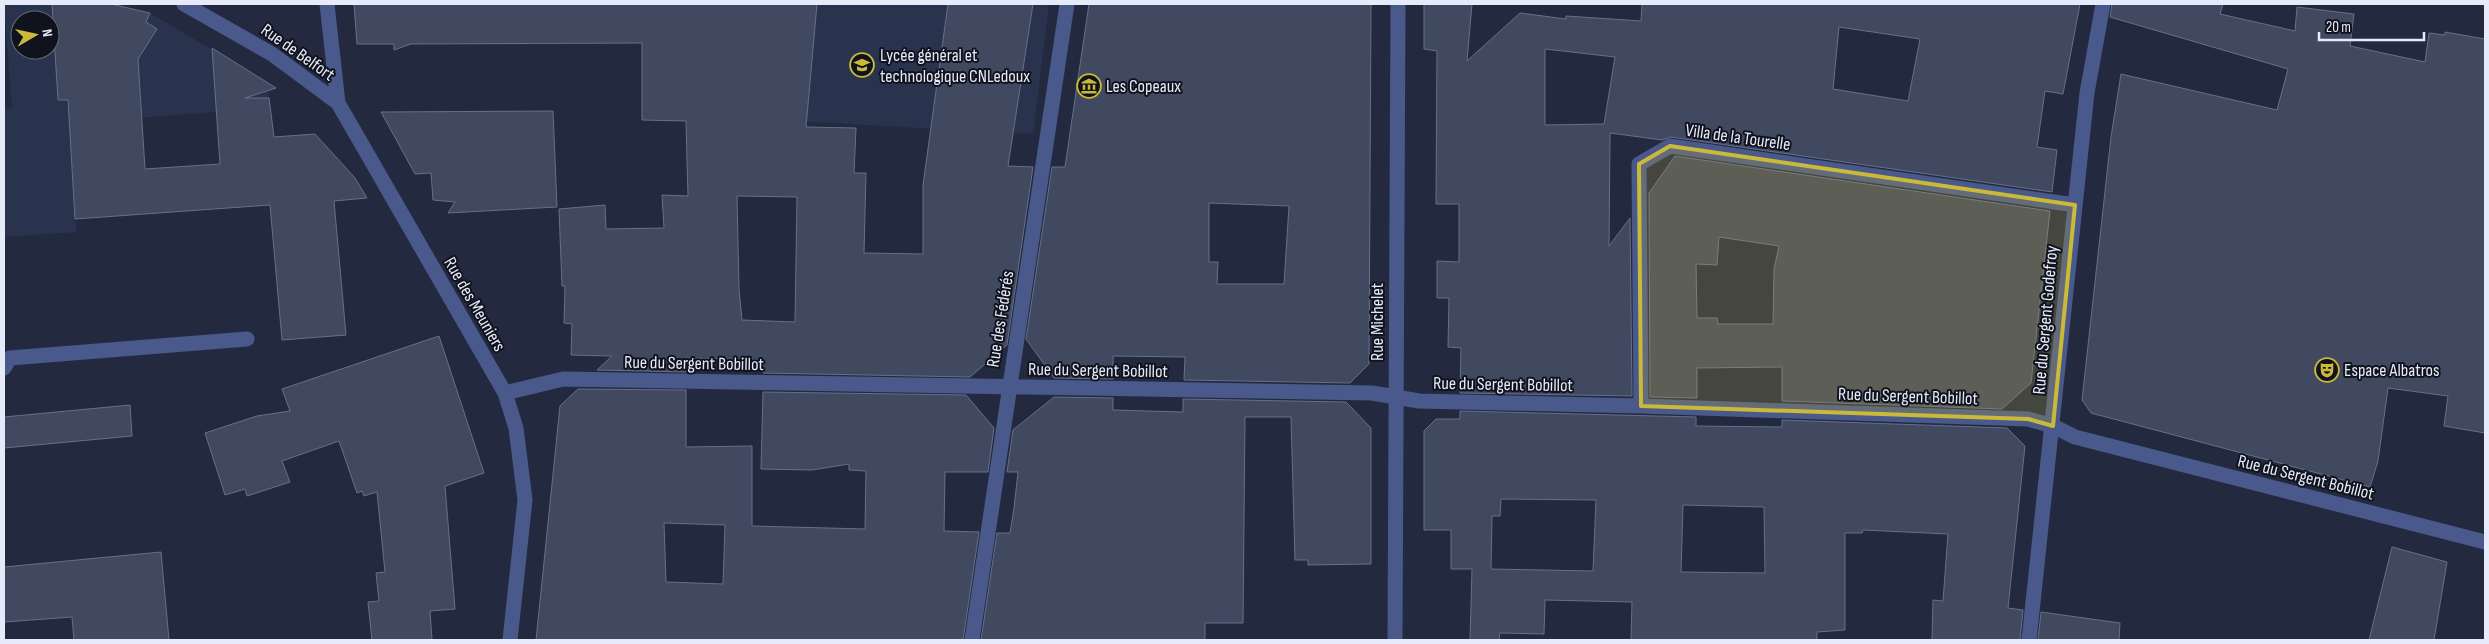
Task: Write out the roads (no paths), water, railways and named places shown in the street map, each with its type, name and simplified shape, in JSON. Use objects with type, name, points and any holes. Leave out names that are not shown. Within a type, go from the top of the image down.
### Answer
[{"type":"street","name":"Rue de Belfort","points":[[184,4],[272,54],[338,103]]},
{"type":"street","name":"Rue des Meuniers","points":[[328,4],[338,103],[505,393],[516,428],[525,500],[510,640]]},
{"type":"street","name":"Rue des Fédérés","points":[[972,640],[1067,4]]},
{"type":"street","name":"Rue Michelet","points":[[1395,640],[1398,4]]},
{"type":"street","name":"Rue du Sergent Godefroy","points":[[2029,640],[2054,426],[2087,93],[2103,4]]},
{"type":"street","name":"Villa de la Tourelle","points":[[1641,406],[1639,164],[1670,146],[2075,205]]},
{"type":"street","points":[[4,368],[10,358],[247,339]]},
{"type":"street","name":"Rue du Sergent Bobillot","points":[[505,393],[563,379],[1372,393],[1419,401],[1641,406],[2028,419],[2054,426],[2075,437],[2485,542]]},
{"type":"place","name":"Lycée général et technologique CNLedoux","points":[[862,65]]},
{"type":"place","name":"Les Copeaux","points":[[1089,86]]},
{"type":"place","name":"Espace Albatros","points":[[2327,370]]}]
